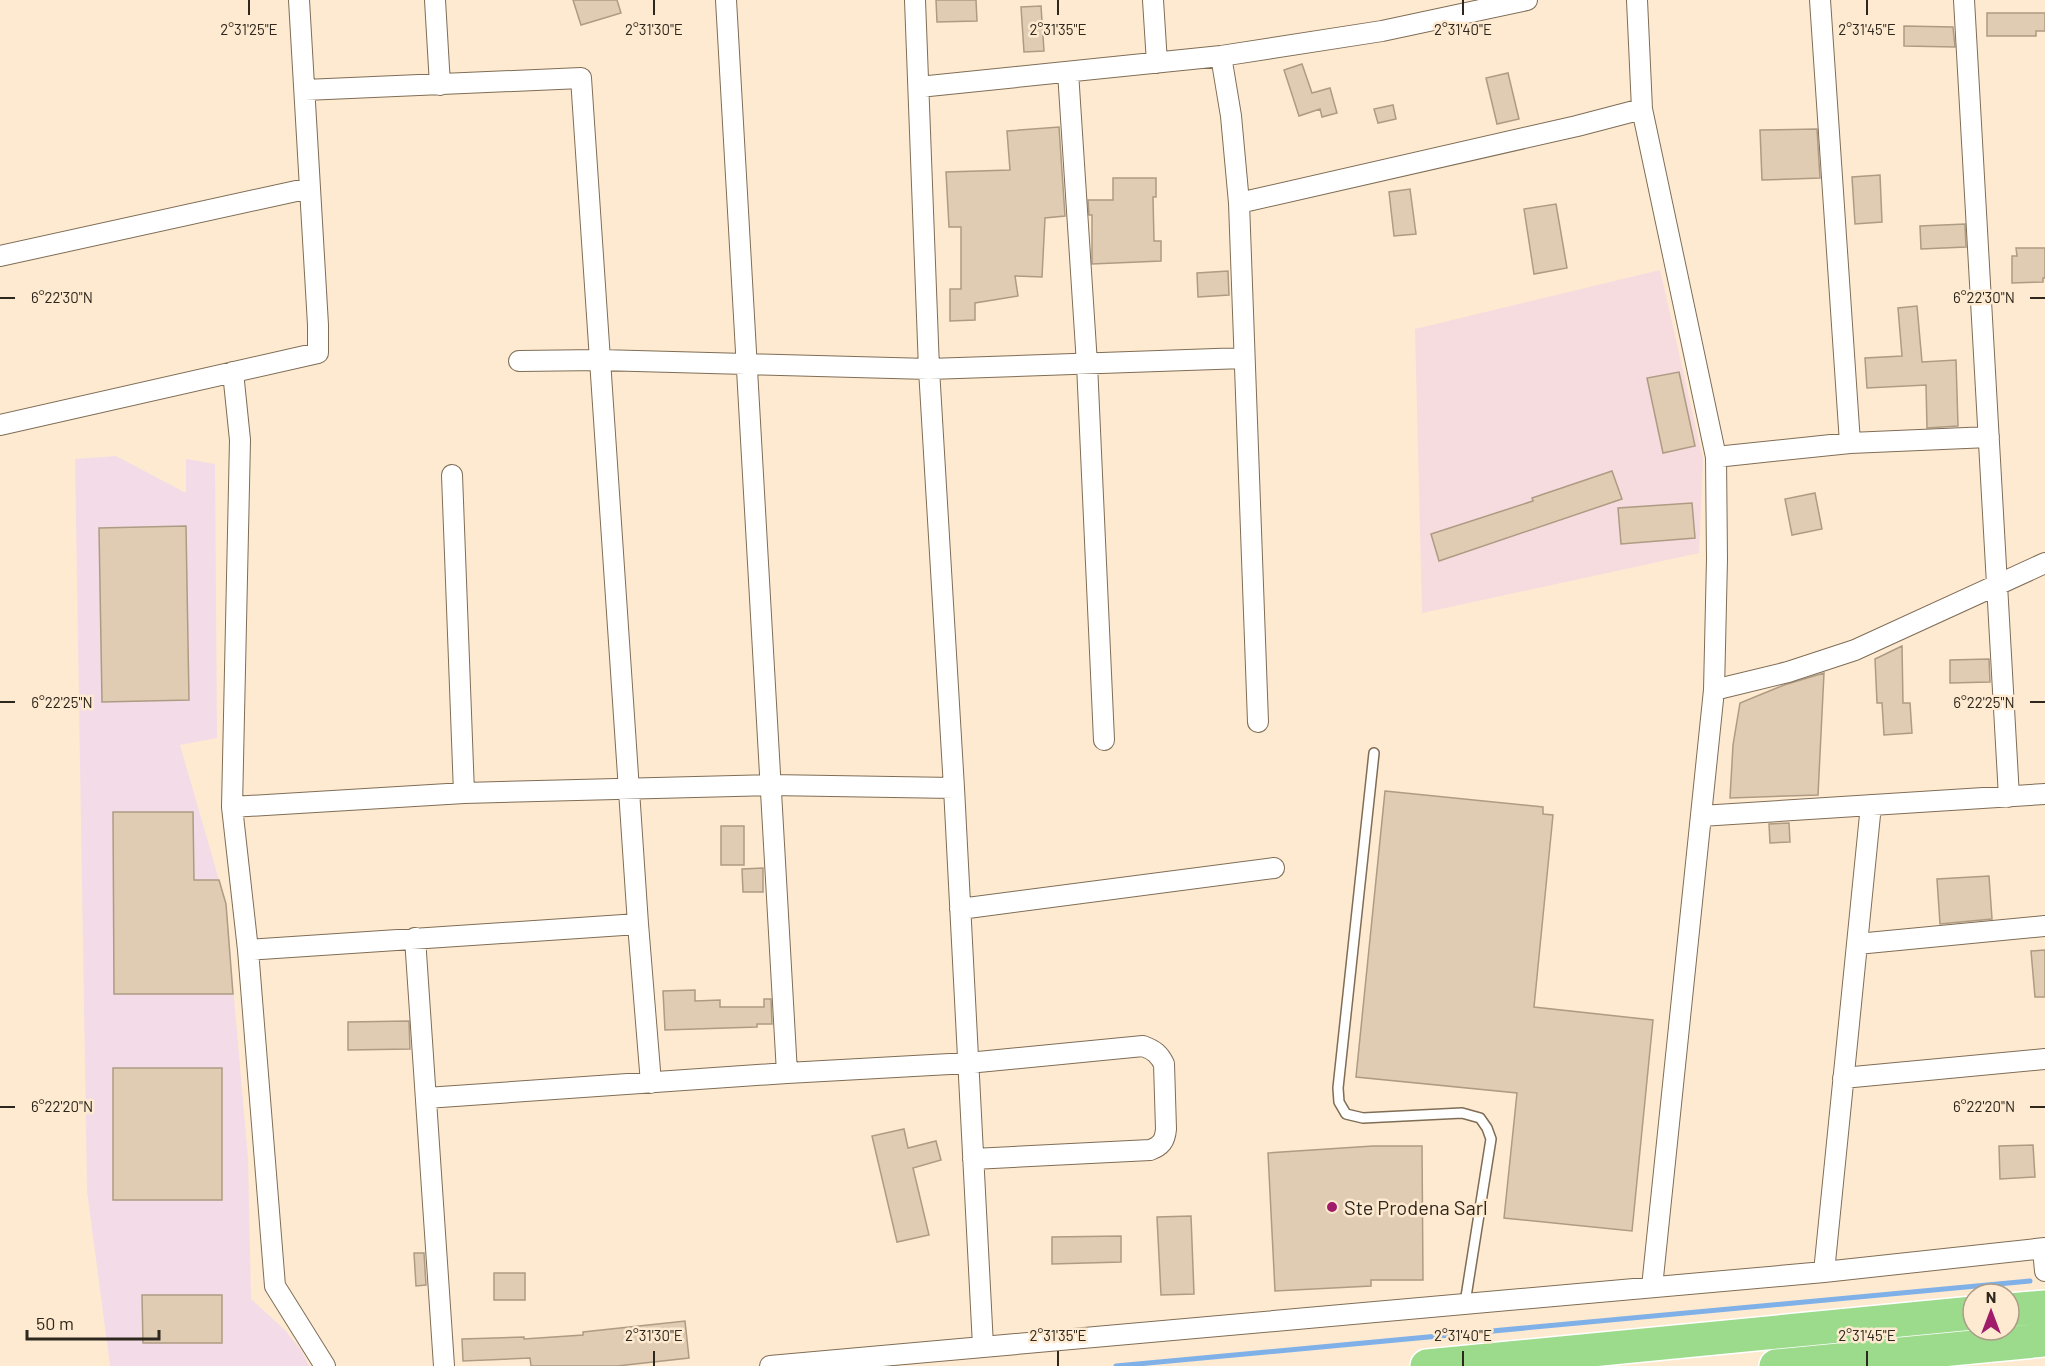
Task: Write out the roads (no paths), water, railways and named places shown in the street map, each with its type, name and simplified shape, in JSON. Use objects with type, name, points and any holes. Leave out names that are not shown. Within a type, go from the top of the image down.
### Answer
[{"type":"highway","points":[[2021,1309],[2045,1307]]},
{"type":"highway","points":[[1427,1366],[1961,1315]]},
{"type":"highway","points":[[1776,1366],[2045,1340]]},
{"type":"street","points":[[0,425],[318,353],[299,0]]},
{"type":"street","points":[[435,0],[440,85]]},
{"type":"street","points":[[726,0],[787,1073]]},
{"type":"street","points":[[915,0],[930,369],[982,1346]]},
{"type":"street","points":[[1153,0],[1157,63]]},
{"type":"street","points":[[919,87],[1221,56],[1382,31],[1527,0]]},
{"type":"street","points":[[1637,0],[1642,109],[1716,457],[1717,559],[1714,690],[1652,1287]]},
{"type":"street","points":[[1820,0],[1850,443]]},
{"type":"street","points":[[1964,0],[2009,797]]},
{"type":"street","points":[[1221,56],[1231,116],[1239,203],[1258,722]]},
{"type":"street","points":[[1068,72],[1087,364],[1104,740]]},
{"type":"street","points":[[304,90],[581,78],[638,924],[651,1083]]},
{"type":"street","points":[[1239,203],[1565,129],[1642,109]]},
{"type":"street","points":[[0,256],[310,188]]},
{"type":"street","points":[[519,361],[600,360],[930,369],[1244,357]]},
{"type":"street","points":[[233,372],[240,440],[232,807],[248,950],[275,1286],[325,1366]]},
{"type":"street","points":[[1716,457],[1850,443],[1989,437]]},
{"type":"street","points":[[452,476],[464,793]]},
{"type":"street","points":[[1714,690],[1788,672],[1855,650],[2045,563]]},
{"type":"street","points":[[232,807],[464,793],[770,785],[954,788]]},
{"type":"street","points":[[1701,816],[2045,794]]},
{"type":"street","points":[[1824,1272],[1871,805]]},
{"type":"street","points":[[960,909],[1274,868]]},
{"type":"street","points":[[248,950],[638,924]]},
{"type":"street","points":[[1857,944],[2045,926]]},
{"type":"street","points":[[415,938],[444,1366]]},
{"type":"street","points":[[426,1098],[968,1063],[1143,1046],[1153,1049],[1160,1055],[1164,1064],[1166,1129],[1166,1137],[1161,1146],[1150,1150],[973,1159]]},
{"type":"street","points":[[1843,1078],[2045,1059]]},
{"type":"street","points":[[770,1366],[1824,1272],[2044,1249],[2045,1271]]},
{"type":"lane","points":[[1374,753],[1338,1088],[1339,1102],[1346,1114],[1363,1118],[1462,1113],[1480,1118],[1487,1128],[1491,1139],[1465,1303]]},
{"type":"waterway","points":[[1116,1366],[2030,1281]]},
{"type":"place","name":"Ste Prodena Sarl","points":[[1332,1207]]}]
